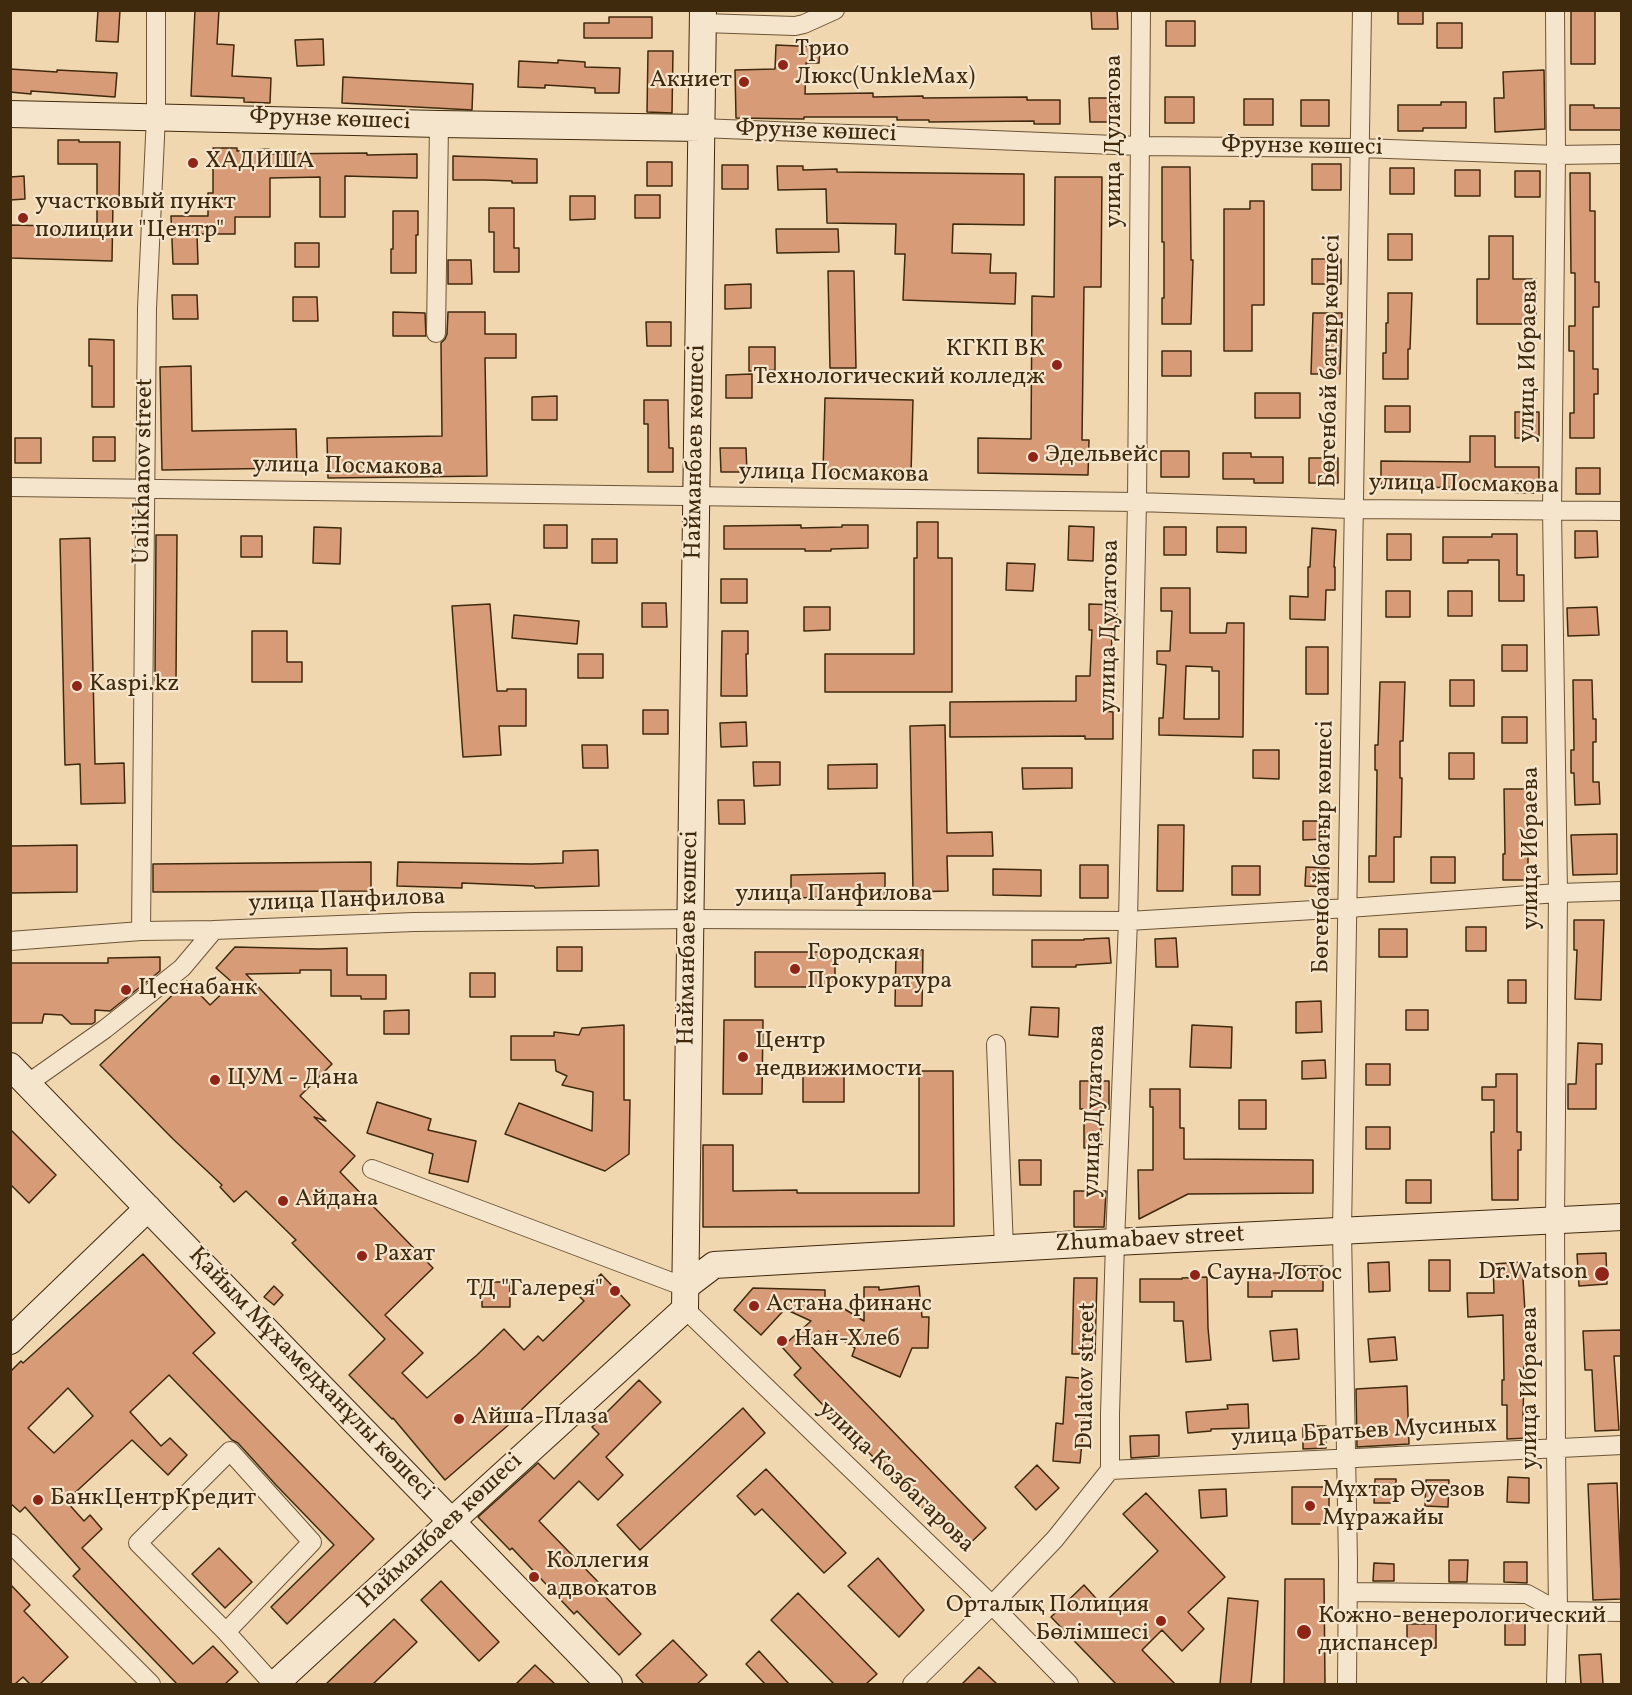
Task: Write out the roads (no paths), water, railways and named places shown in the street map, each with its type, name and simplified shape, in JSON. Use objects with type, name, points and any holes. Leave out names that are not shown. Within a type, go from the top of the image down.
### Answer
[{"type":"street","name":"Ualikhanov street","points":[[141,931],[144,489],[147,308],[156,116],[156,10]]},
{"type":"street","points":[[703,17],[795,26],[835,10]]},
{"type":"street","name":"улица Дулатова","points":[[1115,1242],[1128,921],[1137,502],[1141,10]]},
{"type":"street","name":"Бөгенбай батыр көшесі","points":[[1347,1684],[1347,1458],[1342,1231],[1362,10]]},
{"type":"street","name":"улица Ибраева","points":[[1555,10],[1556,155],[1552,510],[1558,893],[1555,1220],[1558,1611],[1556,1684]]},
{"type":"street","name":"Найманбаев көшесі","points":[[274,1684],[452,1521],[685,1298],[703,17]]},
{"type":"street","name":"Фрунзе көшесі","points":[[10,114],[701,128],[1140,146],[1360,148],[1556,155],[1622,154]]},
{"type":"street","points":[[436,333],[439,124]]},
{"type":"street","name":"улица Посмакова","points":[[10,487],[1622,511]]},
{"type":"street","name":"улица Панфилова","points":[[10,941],[141,931],[414,922],[691,919],[1128,921],[1558,893],[1622,891]]},
{"type":"street","points":[[19,1075],[105,1029],[182,968],[214,930]]},
{"type":"street","points":[[996,1044],[1004,1249]]},
{"type":"street","name":"Қайым Мұхамедханұлы көшесі","points":[[19,1075],[609,1684]]},
{"type":"street","name":"улица Козбагарова","points":[[372,1169],[685,1298],[1069,1684]]},
{"type":"street","points":[[10,1341],[148,1208]]},
{"type":"street","name":"Zhumabaev street","points":[[685,1298],[714,1265],[1622,1217]]},
{"type":"street","name":"Dulatov street","points":[[912,1684],[1055,1539],[1110,1470],[1115,1242]]},
{"type":"street","name":"улица Братьев Мусиных","points":[[1110,1470],[1622,1444]]},
{"type":"street","points":[[226,1632],[312,1542],[230,1451],[138,1543],[274,1684]]},
{"type":"street","points":[[10,1543],[151,1684]]},
{"type":"street","points":[[1348,1592],[1527,1594],[1558,1611],[1622,1612]]},
{"type":"place","name":"Трио Люкс(UnkleMax)","points":[[783,65]]},
{"type":"place","name":"Акниет","points":[[744,82]]},
{"type":"place","name":"ХАДИША","points":[[193,163]]},
{"type":"place","name":"участковый пункт полиции \"Центр\"","points":[[23,218]]},
{"type":"place","name":"КГКП ВК Технологический колледж","points":[[1057,365]]},
{"type":"place","name":"Эдельвейс","points":[[1033,457]]},
{"type":"place","name":"Kaspi.kz","points":[[77,686]]},
{"type":"place","name":"Городская Прокуратура","points":[[795,969]]},
{"type":"place","name":"Цеснабанк","points":[[126,990]]},
{"type":"place","name":"Центр недвижимости","points":[[743,1057]]},
{"type":"place","name":"ЦУМ - Дана","points":[[215,1080]]},
{"type":"place","name":"Айдана","points":[[283,1201]]},
{"type":"place","name":"Рахат","points":[[362,1256]]},
{"type":"place","name":"Dr.Watson","points":[[1602,1274]]},
{"type":"place","name":"Сауна Лотос","points":[[1195,1275]]},
{"type":"place","name":"ТД \"Галерея\"","points":[[615,1291]]},
{"type":"place","name":"Астана финанс","points":[[754,1306]]},
{"type":"place","name":"Нан-Хлеб","points":[[782,1341]]},
{"type":"place","name":"Айша-Плаза","points":[[459,1419]]},
{"type":"place","name":"БанкЦентрКредит","points":[[38,1500]]},
{"type":"place","name":"Мұхтар Әуезов Мұражайы","points":[[1310,1506]]},
{"type":"place","name":"Коллегия адвокатов","points":[[534,1577]]},
{"type":"place","name":"Орталық Полиция Бөлімшесі","points":[[1161,1621]]},
{"type":"place","name":"Кожно-венерологический диспансер","points":[[1304,1632]]}]
